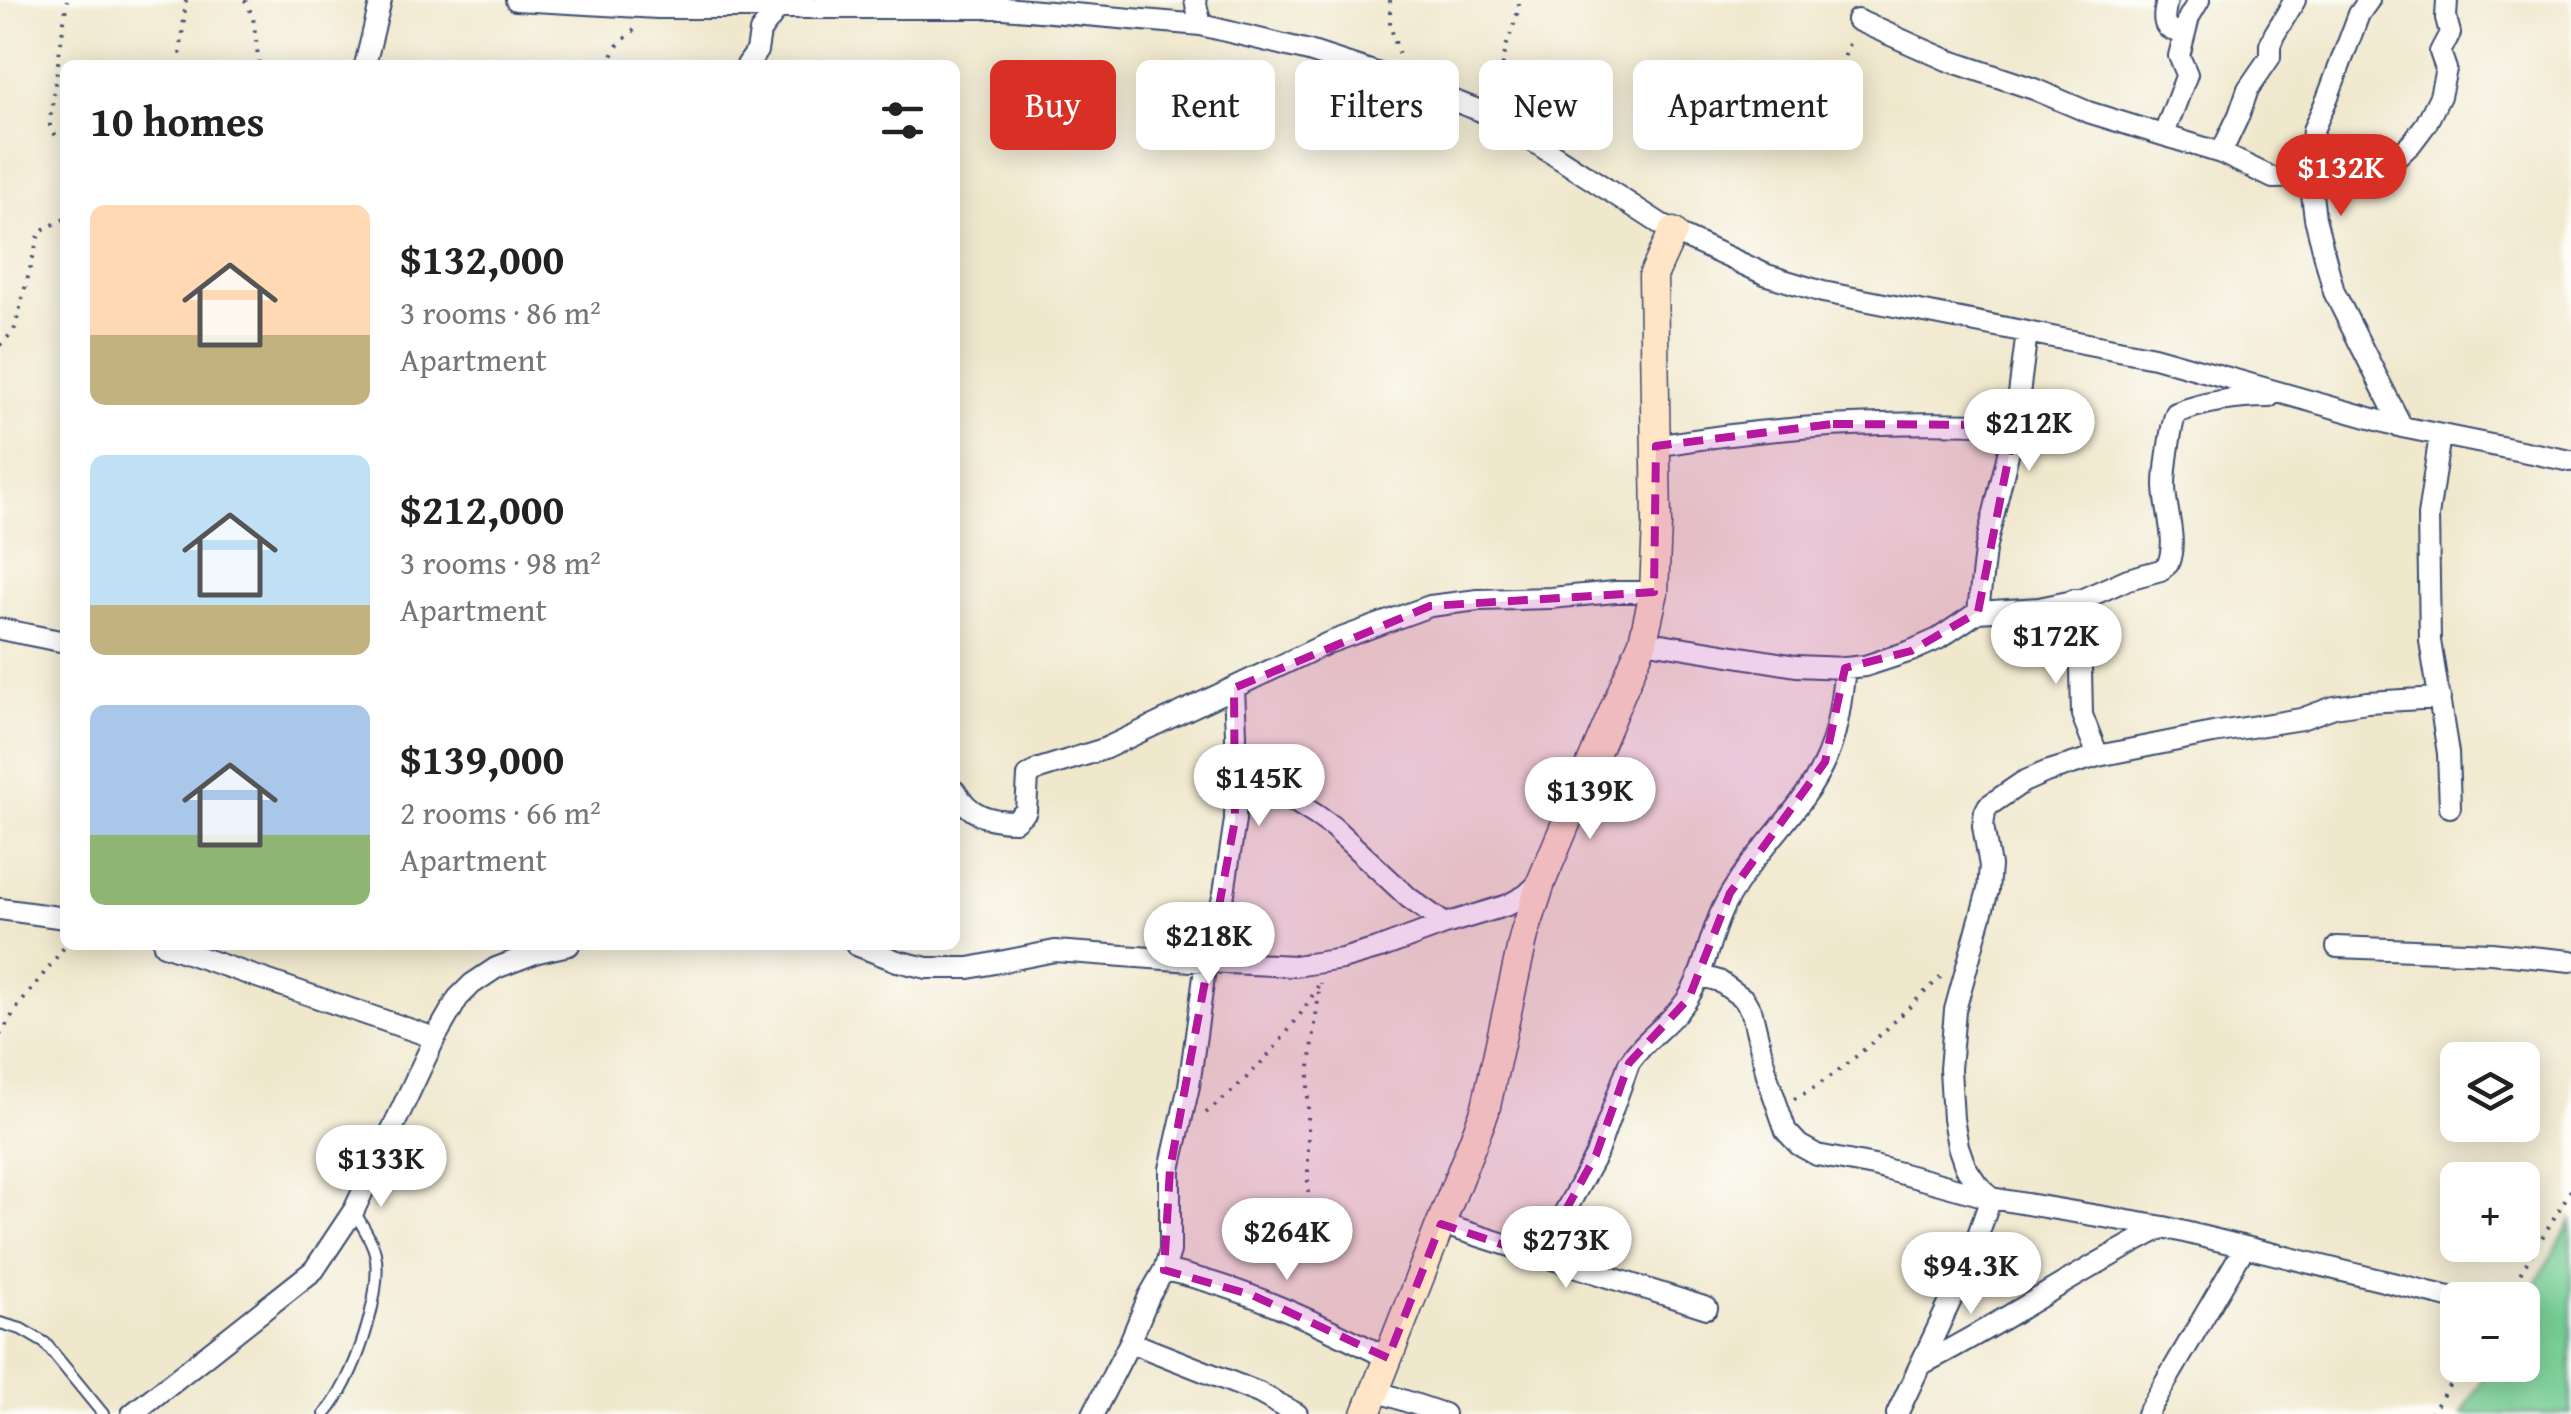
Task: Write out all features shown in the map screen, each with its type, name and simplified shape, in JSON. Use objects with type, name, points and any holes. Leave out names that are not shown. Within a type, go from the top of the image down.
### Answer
[{"type":"street","points":[[367,60],[381,0]]},
{"type":"street","points":[[516,0],[658,8],[1004,8],[1202,25],[1338,60]]},
{"type":"street","points":[[1196,0],[1202,25]]},
{"type":"street","points":[[2167,0],[2164,22],[2172,32],[2183,32]]},
{"type":"street","points":[[2164,134],[2187,74],[2179,56],[2183,32],[2199,0]]},
{"type":"street","points":[[2221,152],[2248,88],[2270,57],[2274,35],[2295,0]]},
{"type":"street","points":[[2369,0],[2359,14],[2328,99],[2312,130],[2310,179],[2315,218],[2334,292],[2402,427]]},
{"type":"street","points":[[1857,20],[1946,60],[2034,89],[2088,112],[2221,152],[2272,178],[2310,179],[2370,170],[2392,161],[2411,144],[2440,96],[2446,70],[2440,52],[2450,33],[2447,0]]},
{"type":"street","points":[[751,60],[757,51],[760,32],[778,8]]},
{"type":"street","points":[[1546,150],[1673,232],[1767,275],[1823,292],[2154,357],[2402,427],[2571,461]]},
{"type":"street","points":[[1444,1414],[1371,1403],[1485,1111],[1524,935],[1542,880],[1643,641],[1654,592],[1657,524],[1653,276],[1673,232]]},
{"type":"street","points":[[1978,612],[1985,550],[2015,425],[2027,332]]},
{"type":"street","points":[[1643,641],[1796,666],[1845,668],[1911,651],[1938,639],[1978,612],[2038,608],[2074,600],[2149,574],[2168,564],[2173,547],[2165,485],[2176,414],[2232,400],[2290,397]]},
{"type":"street","points":[[1656,446],[1833,424],[2015,425]]},
{"type":"street","points":[[2440,435],[2428,516],[2430,641],[2448,753],[2450,807]]},
{"type":"street","points":[[960,799],[982,818],[1015,821],[1026,811],[1028,776],[1038,768],[1104,750],[1328,643],[1446,602],[1654,592]]},
{"type":"street","points":[[2074,600],[2080,624],[2082,716],[2098,756]]},
{"type":"street","points":[[0,629],[60,641]]},
{"type":"street","points":[[1540,1257],[1596,1155],[1629,1063],[1688,998],[1730,894],[1810,788],[1825,762],[1838,718],[1845,668]]},
{"type":"street","points":[[1093,1414],[1164,1270],[1170,1250],[1170,1169],[1189,1086],[1206,962],[1218,924],[1230,856],[1236,781],[1234,688]]},
{"type":"street","points":[[1991,1198],[1965,1166],[1958,1146],[1950,1070],[1955,1010],[1990,877],[1983,826],[1988,806],[2023,782],[2098,756],[2301,719],[2334,706],[2440,698]]},
{"type":"street","points":[[1236,781],[1297,803],[1316,815],[1444,924]]},
{"type":"street","points":[[869,950],[928,968],[969,968],[1055,951],[1294,966],[1321,972],[1444,924],[1508,905],[1542,880]]},
{"type":"street","points":[[0,909],[60,917]]},
{"type":"street","points":[[2337,947],[2476,952],[2571,962]]},
{"type":"street","points":[[179,950],[435,1038]]},
{"type":"street","points":[[132,1414],[314,1270],[354,1210],[435,1038],[458,998],[496,968],[547,950]]},
{"type":"street","points":[[1699,974],[1744,998],[1752,1013],[1786,1131],[1799,1145],[1817,1155],[1991,1198],[2164,1226],[2440,1295]]},
{"type":"street","points":[[1897,1414],[1968,1266],[1991,1198]]},
{"type":"street","points":[[1442,1224],[1707,1308]]},
{"type":"street","points":[[1920,1364],[1974,1337],[2164,1226]]},
{"type":"street","points":[[2147,1414],[2244,1248]]},
{"type":"street","points":[[1164,1270],[1252,1295],[1388,1358]]},
{"type":"street","points":[[1130,1342],[1246,1387],[1297,1414]]},
{"type":"lane","points":[[325,1414],[350,1369],[368,1324],[378,1275],[375,1248],[354,1210]]},
{"type":"lane","points":[[0,1322],[46,1343],[104,1414]]},
{"type":"path","points":[[60,138],[50,126],[50,119],[67,0]]},
{"type":"path","points":[[180,60],[186,0]]},
{"type":"path","points":[[244,0],[253,17],[258,60]]},
{"type":"path","points":[[1390,0],[1390,24],[1401,60]]},
{"type":"path","points":[[1504,60],[1519,0]]},
{"type":"path","points":[[611,60],[618,46],[658,8]]},
{"type":"path","points":[[1843,60],[1857,20]]},
{"type":"path","points":[[0,345],[14,331],[39,234],[60,221]]},
{"type":"path","points":[[1777,1108],[1828,1078],[1863,1050],[1972,947]]},
{"type":"path","points":[[0,1034],[62,950]]},
{"type":"path","points":[[1178,1134],[1231,1094],[1252,1072],[1310,1001],[1321,972]]},
{"type":"path","points":[[1308,1192],[1308,1084],[1321,972]]},
{"type":"path","points":[[2515,1282],[2571,1190]]},
{"type":"path","points":[[2432,1414],[2452,1382]]},
{"type":"highlighted area","points":[[1833,424],[2015,425],[1978,612],[1911,651],[1845,668],[1825,762],[1730,893],[1689,998],[1629,1063],[1596,1155],[1540,1257],[1441,1224],[1388,1358],[1252,1295],[1164,1270],[1170,1169],[1235,820],[1234,688],[1430,606],[1654,592],[1656,446]]},
{"type":"green space","points":[[2571,1221],[2571,1414],[2462,1414],[2480,1382],[2540,1382],[2540,1282],[2537,1282]]}]
